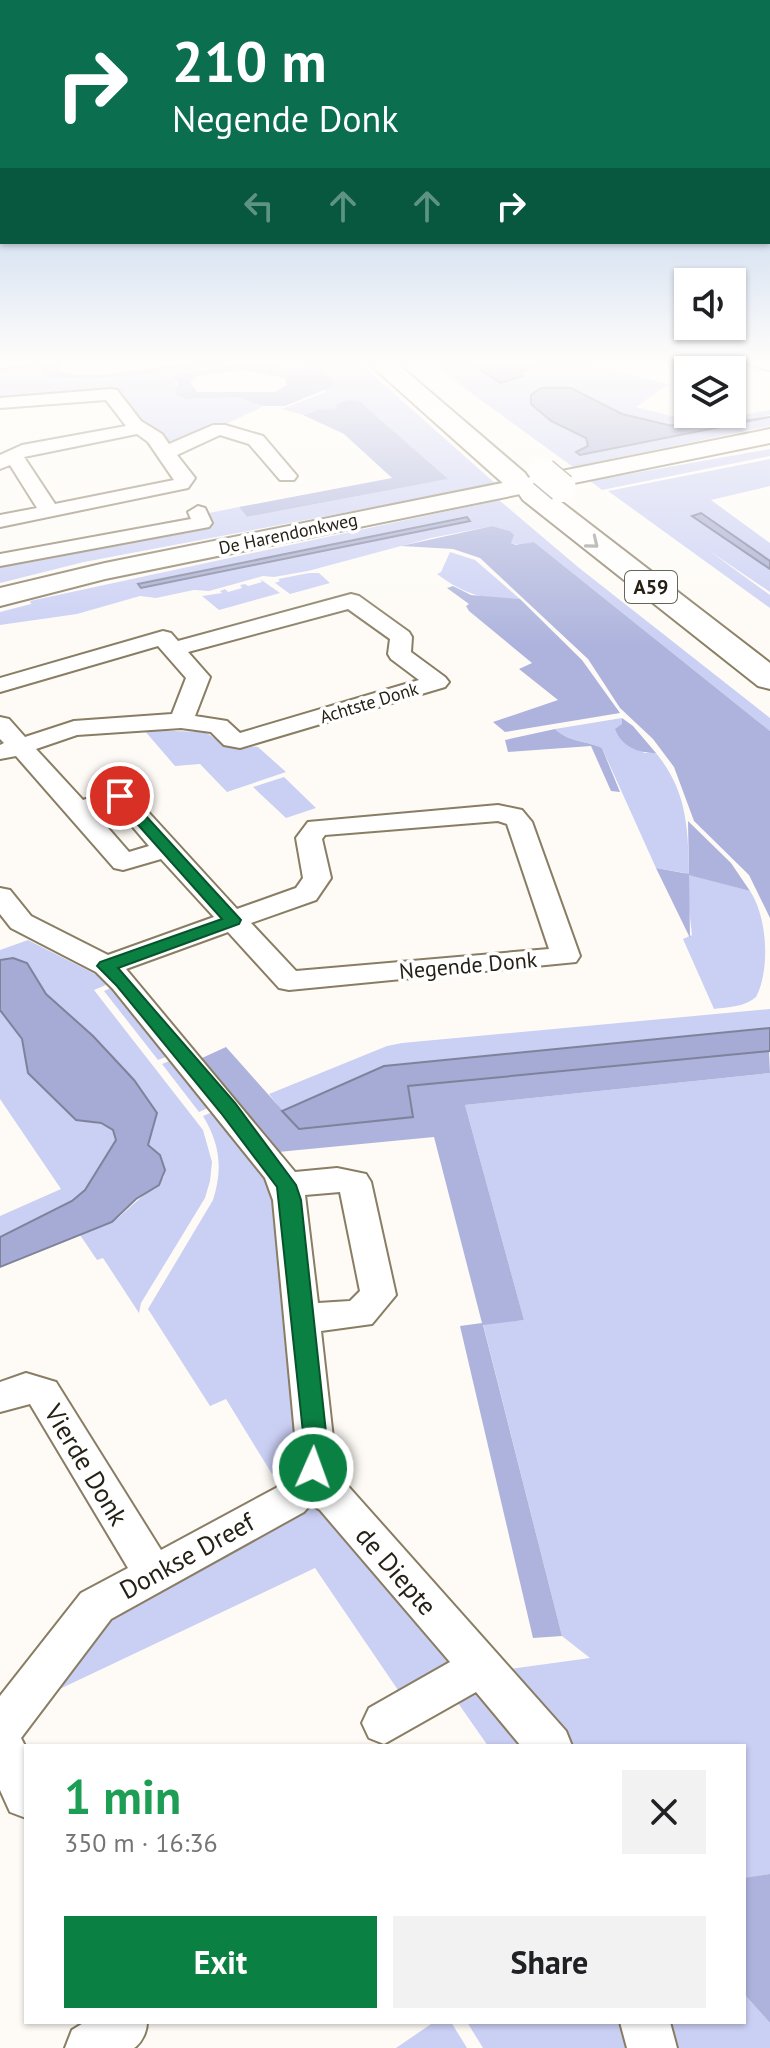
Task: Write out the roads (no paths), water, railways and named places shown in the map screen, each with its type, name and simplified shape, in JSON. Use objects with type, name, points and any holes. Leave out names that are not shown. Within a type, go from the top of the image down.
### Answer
[{"type":"highway","name":"A59","points":[[502,456],[770,645]]},
{"type":"highway","name":"A59","points":[[508,456],[770,679]]},
{"type":"main road","name":"De Harendonkweg","points":[[0,597],[120,568],[681,456]]},
{"type":"street","points":[[0,521],[181,484],[185,478],[167,456]]},
{"type":"street","points":[[269,456],[287,476]]},
{"type":"street","points":[[6,459],[56,510],[82,543]]},
{"type":"street","points":[[1,558],[202,523],[198,512]]},
{"type":"street","name":"Achtste Donk","points":[[0,685],[163,638],[173,649],[351,601],[401,637],[399,654],[437,682],[248,741],[233,740],[218,726],[181,721]]},
{"type":"street","points":[[10,750],[74,728],[181,721],[198,677],[173,649]]},
{"type":"street","points":[[0,724],[10,750],[78,810],[123,862],[166,849]]},
{"type":"street","points":[[78,810],[120,796],[233,920]]},
{"type":"street","name":"Negende Donk","points":[[106,966],[310,890],[317,878],[310,834],[317,828],[506,813],[519,822],[566,956],[289,981],[233,920]]},
{"type":"street","points":[[7,916],[106,966],[123,982],[228,1108],[286,1185],[316,1442],[316,1456],[308,1481]]},
{"type":"street","points":[[286,1185],[337,1180],[354,1182],[378,1295],[359,1314],[303,1318]]},
{"type":"street","name":"Vierde Donk","points":[[0,1397],[26,1388],[43,1393],[154,1575]]},
{"type":"street","name":"Donkse Dreef","points":[[0,1730],[96,1606],[290,1500],[308,1481]]},
{"type":"street","name":"de Diepte","points":[[308,1481],[334,1498],[480,1667]]},
{"type":"street","points":[[384,1723],[480,1667],[548,1744]]},
{"type":"street","points":[[0,1742],[24,1792]]},
{"type":"street","points":[[90,2048],[122,2024]]},
{"type":"street","points":[[646,2024],[652,2048]]}]
